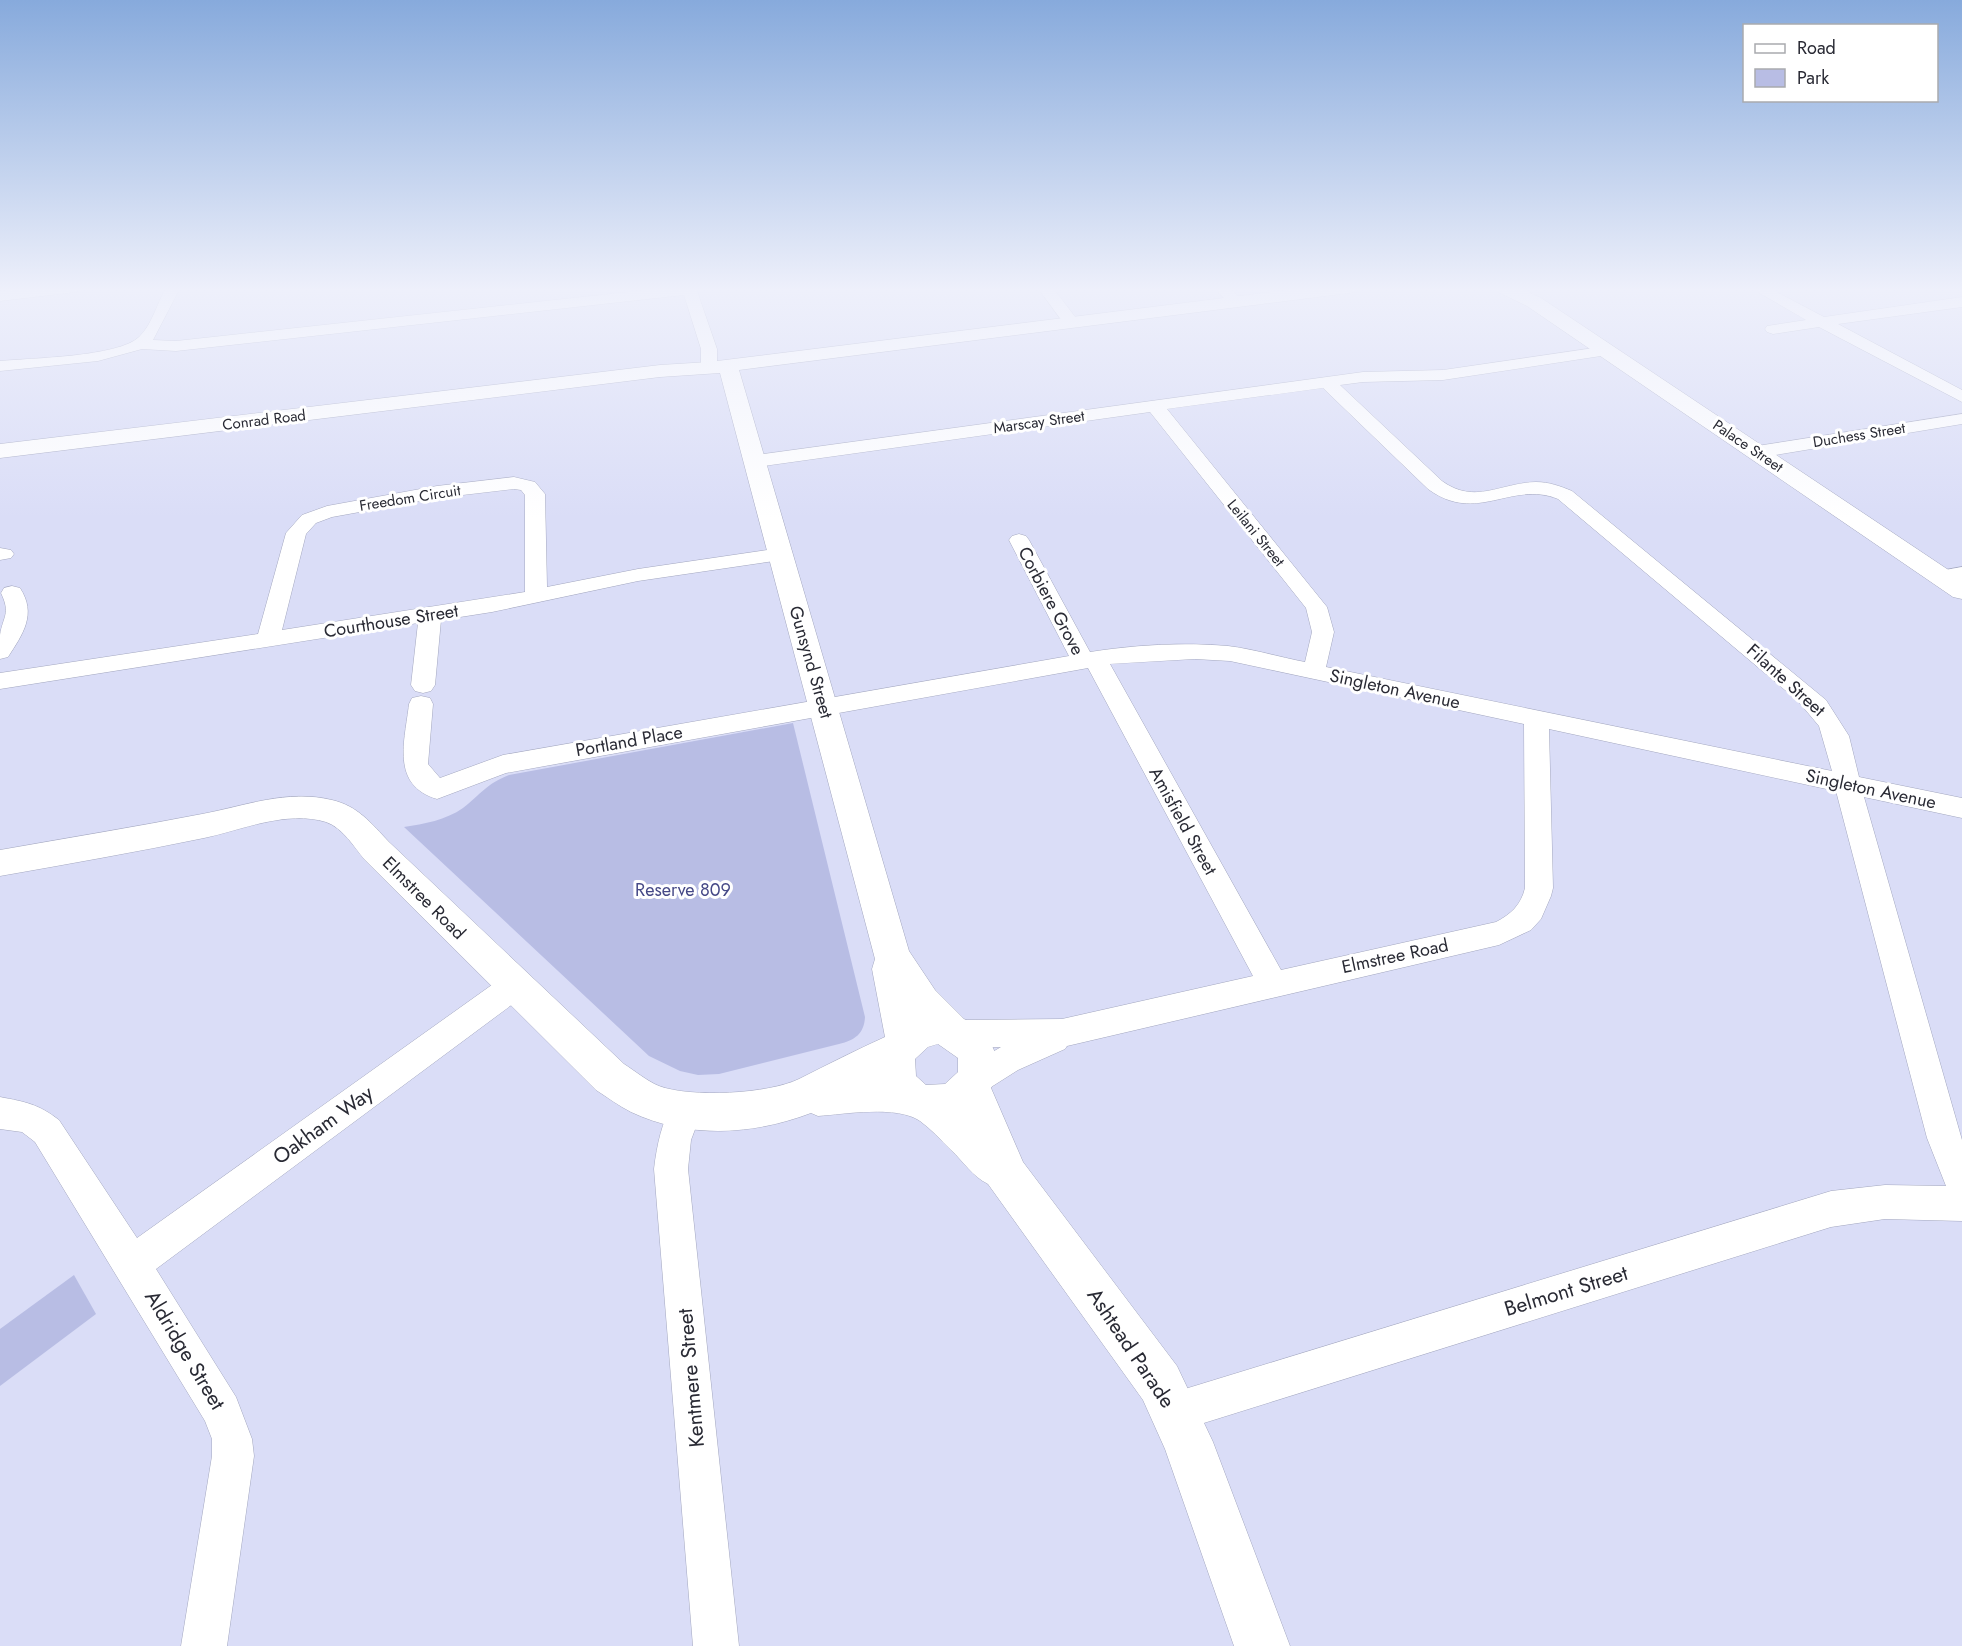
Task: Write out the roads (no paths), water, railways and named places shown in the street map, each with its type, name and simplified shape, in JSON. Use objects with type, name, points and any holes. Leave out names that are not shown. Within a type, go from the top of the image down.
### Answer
[{"type":"street","name":"Conrad Road","points":[[0,452],[660,371],[736,365]]},
{"type":"street","name":"Marscay Street","points":[[756,461],[1327,382],[1381,376],[1443,375],[1513,365]]},
{"type":"street","name":"Palace Street","points":[[1628,365],[1757,452],[1952,575],[1962,591]]},
{"type":"street","points":[[1902,365],[1962,397]]},
{"type":"street","name":"Gunsynd Street","points":[[719,367],[756,461],[893,959],[891,969],[901,1045]]},
{"type":"street","name":"Filante Street","points":[[1327,382],[1435,485],[1458,500],[1536,488],[1553,490],[1571,500],[1820,707],[1833,725],[1944,1138],[1962,1182]]},
{"type":"street","name":"Leilani Street","points":[[1155,406],[1316,608],[1321,618],[1324,637],[1313,672]]},
{"type":"street","name":"Duchess Street","points":[[1757,452],[1962,419]]},
{"type":"street","name":"Freedom Circuit","points":[[268,640],[297,533],[303,524],[314,516],[334,510],[437,492],[514,483],[532,488],[535,494],[536,596]]},
{"type":"street","name":"Corbiere Grove","points":[[1018,540],[1089,661]]},
{"type":"street","name":"Courthouse Street","points":[[0,681],[430,615],[663,571],[781,554]]},
{"type":"street","points":[[0,652],[20,612],[19,604],[12,593]]},
{"type":"street","name":"Portland Place","points":[[430,615],[415,764],[420,775],[437,790],[502,764],[825,707]]},
{"type":"street","name":"Singleton Avenue","points":[[825,707],[1089,661],[1147,652],[1188,650],[1230,654],[1962,808]]},
{"type":"street","name":"Amisfield Street","points":[[1089,661],[1272,983]]},
{"type":"street","name":"Elmstree Road","points":[[956,1032],[1062,1033],[1272,983],[1499,933],[1518,925],[1528,916],[1539,888],[1536,717]]},
{"type":"street","name":"Elmstree Road","points":[[0,863],[227,821],[268,811],[297,808],[324,810],[348,818],[356,825],[376,850],[514,986],[610,1077],[643,1098],[685,1111],[715,1113],[807,1096],[827,1098],[883,1094],[919,1100]]},
{"type":"street","name":"Gunsynd Street","points":[[893,959],[902,966],[922,1001],[956,1032]]},
{"type":"street","name":"Oakham Way","points":[[132,1264],[514,986]]},
{"type":"street","points":[[926,1029],[956,1032],[975,1049],[979,1059],[973,1083],[953,1101],[919,1100],[901,1089],[893,1070],[901,1045],[926,1029]]},
{"type":"street","name":"Elmstree Road","points":[[973,1083],[1007,1060],[1051,1041],[1062,1033]]},
{"type":"street","name":"Elmstree Road","points":[[807,1096],[825,1084],[863,1068],[901,1045]]},
{"type":"street","name":"Ashtead Parade","points":[[973,1083],[1000,1155],[1003,1170],[1160,1383],[1175,1412],[1262,1646]]},
{"type":"street","name":"Ashtead Parade","points":[[919,1100],[976,1145],[990,1163],[1003,1170]]},
{"type":"street","name":"Kentmere Street","points":[[685,1111],[674,1140],[671,1169],[716,1646]]},
{"type":"street","name":"Aldridge Street","points":[[0,1113],[30,1118],[47,1131],[222,1411],[232,1439],[231,1473],[204,1646]]},
{"type":"street","name":"Belmont Street","points":[[1175,1412],[1831,1209],[1885,1202],[1962,1204]]},
{"type":"park label","name":"Reserve 809","points":[[683,890]]}]
